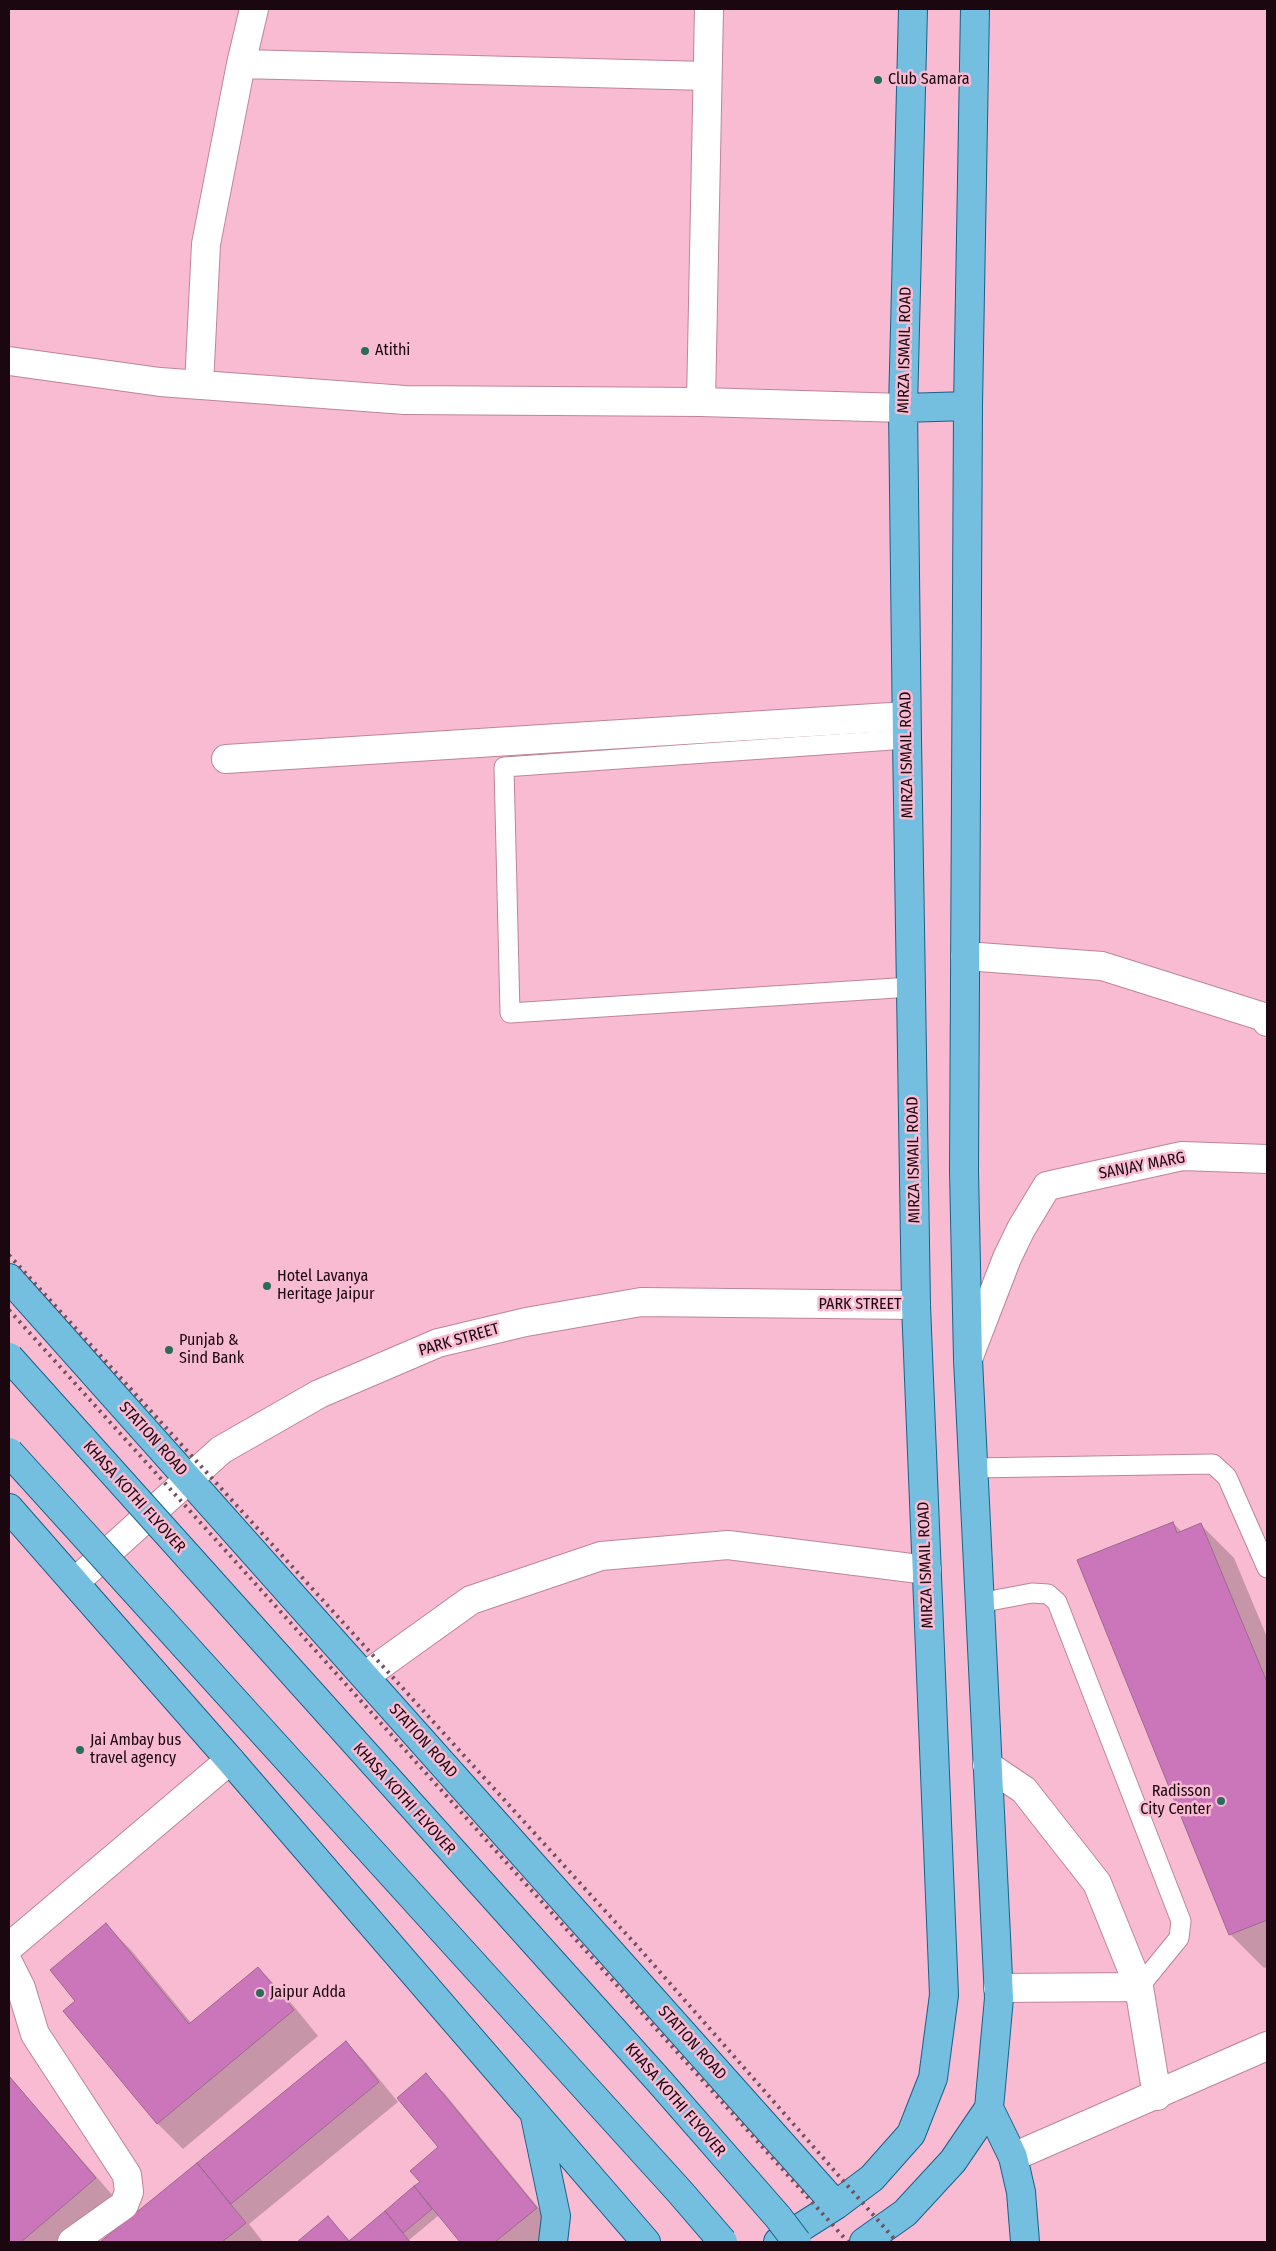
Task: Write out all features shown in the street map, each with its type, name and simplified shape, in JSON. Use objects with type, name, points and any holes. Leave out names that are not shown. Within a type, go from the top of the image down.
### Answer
[{"type":"main road","name":"MIRZA ISMAIL ROAD","points":[[778,2242],[836,2205],[872,2178],[911,2134],[933,2078],[944,1995],[916,1305],[906,727],[903,408],[913,9]]},
{"type":"main road","points":[[864,2242],[905,2213],[953,2161],[989,2108],[999,1998],[968,1359],[964,1171],[968,406],[975,9]]},
{"type":"main road","points":[[903,408],[968,406]]},
{"type":"main road","name":"STATION ROAD","points":[[9,1278],[836,2205]]},
{"type":"main road","name":"KHASA KOTHI FLYOVER","points":[[9,1357],[660,2082],[778,2217],[797,2242]]},
{"type":"main road","points":[[9,1452],[621,2126],[723,2242]]},
{"type":"main road","points":[[9,1508],[230,1760],[646,2242]]},
{"type":"main road","points":[[989,2108],[1013,2157],[1021,2192],[1025,2242]]},
{"type":"main road","points":[[534,2112],[556,2216],[553,2242]]},
{"type":"street","points":[[199,385],[206,244],[240,64],[254,9]]},
{"type":"street","points":[[701,402],[709,9]]},
{"type":"street","points":[[240,64],[707,76]]},
{"type":"street","points":[[9,361],[160,382],[405,400],[701,402],[903,408]]},
{"type":"street","points":[[226,759],[906,727]]},
{"type":"street","points":[[965,956],[1102,966],[1264,1018],[1267,1022]]},
{"type":"street","name":"SANJAY MARG","points":[[968,1359],[1021,1229],[1048,1186],[1182,1156],[1267,1159]]},
{"type":"street","name":"PARK STREET","points":[[74,1582],[221,1450],[319,1394],[438,1343],[526,1322],[641,1302],[916,1305]]},
{"type":"street","points":[[365,1676],[470,1600],[602,1556],[728,1545],[927,1570]]},
{"type":"street","points":[[9,1948],[230,1760]]},
{"type":"street","points":[[987,1765],[1024,1790],[1097,1883],[1139,1987],[1157,2096]]},
{"type":"street","points":[[9,1964],[21,1988],[35,2034],[126,2175],[129,2192],[124,2205],[72,2242]]},
{"type":"street","points":[[998,1988],[1139,1987]]},
{"type":"street","points":[[1013,2157],[1157,2096],[1267,2046]]},
{"type":"lane","points":[[906,727],[504,767],[510,1013],[911,987]]},
{"type":"lane","points":[[973,1468],[1213,1464],[1227,1477],[1267,1568]]},
{"type":"lane","points":[[979,1602],[1032,1593],[1048,1594],[1057,1602],[1181,1921],[1179,1938],[1139,1987]]},
{"type":"building","name":"Radisson City Center","points":[[1173,1522],[1177,1533],[1201,1523],[1267,1682],[1267,1920],[1229,1935],[1077,1560]]},
{"type":"building","points":[[106,1923],[189,2024],[258,1967],[294,2010],[157,2124],[63,2011],[75,2001],[50,1970]]},
{"type":"building","points":[[346,2041],[379,2082],[231,2204],[197,2163]]},
{"type":"building","points":[[426,2073],[537,2208],[495,2242],[460,2242],[414,2186],[420,2182],[410,2171],[438,2147],[397,2098]]},
{"type":"building","points":[[9,2076],[96,2178],[21,2242],[9,2242]]},
{"type":"building","points":[[197,2163],[246,2223],[222,2242],[100,2242]]},
{"type":"building","points":[[414,2186],[432,2209],[403,2233],[385,2211]]},
{"type":"building","points":[[385,2211],[410,2242],[347,2242],[349,2241]]},
{"type":"building","points":[[328,2216],[349,2241],[297,2242]]},
{"type":"railway","points":[[9,1255],[638,1947],[897,2242]]},
{"type":"railway","points":[[9,1310],[848,2242]]},
{"type":"place","name":"Club Samara","points":[[878,80]]},
{"type":"place","name":"Atithi","points":[[365,351]]},
{"type":"place","name":"Hotel Lavanya Heritage Jaipur","points":[[267,1286]]},
{"type":"place","name":"Punjab & Sind Bank","points":[[169,1350]]},
{"type":"place","name":"Jai Ambay bus travel agency","points":[[80,1750]]},
{"type":"place","name":"Radisson City Center","points":[[1221,1801]]},
{"type":"place","name":"Jaipur Adda","points":[[260,1993]]}]
